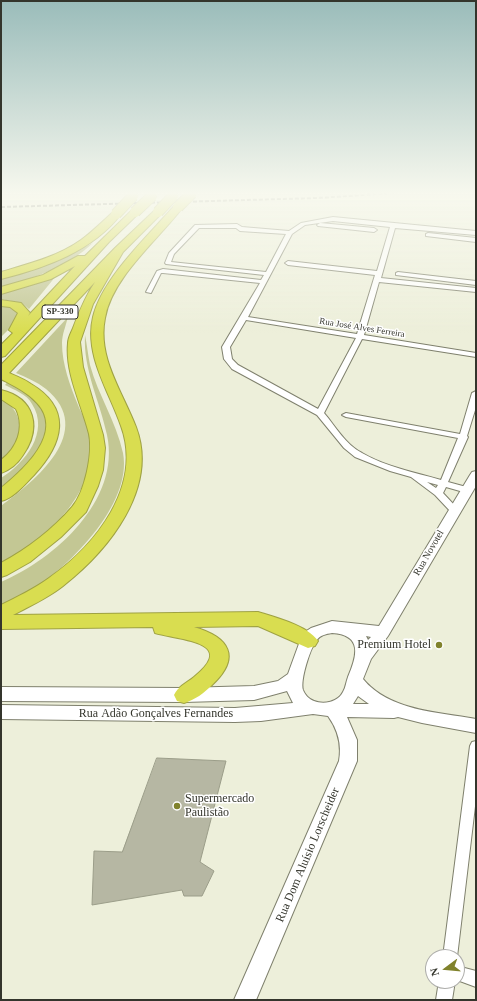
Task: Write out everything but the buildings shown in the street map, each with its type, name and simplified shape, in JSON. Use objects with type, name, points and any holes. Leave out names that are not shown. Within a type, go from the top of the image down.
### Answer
[{"type":"highway","points":[[1,276],[61,255],[88,240]]},
{"type":"highway","name":"SP-330","points":[[1,352],[105,240]]},
{"type":"highway","points":[[1,291],[35,282],[65,268],[83,257],[105,240]]},
{"type":"highway","name":"SP-330","points":[[4,375],[130,240]]},
{"type":"highway","points":[[1,613],[37,594],[55,582],[94,547],[121,509],[129,489],[135,464],[134,448],[127,421],[103,367],[97,341],[99,316],[110,290],[147,240]]},
{"type":"highway","points":[[1,571],[40,546],[80,508],[86,496],[95,470],[98,448],[96,436],[76,367],[74,342],[87,304],[119,250]]},
{"type":"highway","points":[[1,303],[16,305],[22,308],[24,313],[1,352]]},
{"type":"highway","points":[[1,496],[24,478],[33,468],[46,450],[54,427],[53,418],[46,403],[33,391],[4,375]]},
{"type":"highway","points":[[1,394],[22,408],[26,418],[27,429],[25,441],[17,454],[1,468]]},
{"type":"highway","points":[[1,622],[121,622],[235,618],[258,619],[275,623],[308,641]]},
{"type":"highway","points":[[121,622],[180,630],[202,637],[218,649],[220,657],[215,671],[207,680],[184,695]]},
{"type":"street","points":[[184,240],[171,254],[168,263],[268,274]]},
{"type":"street","points":[[286,240],[244,318],[226,347],[226,354],[231,363],[258,380],[320,413],[347,446],[358,455],[411,474],[444,482],[472,484]]},
{"type":"street","points":[[320,413],[360,337],[389,240]]},
{"type":"street","points":[[288,263],[476,290]]},
{"type":"street","points":[[149,292],[159,272],[163,271],[263,282]]},
{"type":"street","points":[[398,274],[476,283]]},
{"type":"street","name":"Rua José Alves Ferreira","points":[[244,318],[476,355]]},
{"type":"street","points":[[438,493],[464,437],[476,393]]},
{"type":"street","points":[[346,415],[464,437]]},
{"type":"street","points":[[411,474],[438,493],[454,510]]},
{"type":"street","name":"Rua Novotel","points":[[364,657],[383,632],[454,510],[472,484]]},
{"type":"street","points":[[383,632],[332,627],[312,634],[308,641],[293,684],[296,694],[311,708],[336,708],[350,711],[398,710]]},
{"type":"street","points":[[336,708],[351,694],[364,657],[363,646],[359,638],[346,629]]},
{"type":"street","name":"Rua Adão Gonçalves Fernandes","points":[[1,694],[184,695],[254,693],[282,686],[295,678]]},
{"type":"street","points":[[355,680],[373,699],[398,710],[476,726]]},
{"type":"street","name":"Rua Adão Gonçalves Fernandes","points":[[1,712],[235,715],[260,714],[311,708]]},
{"type":"street","name":"Rua Dom Aluísio Lorscheider","points":[[245,1000],[348,761],[350,753],[349,739],[336,708]]},
{"type":"street","points":[[451,949],[476,746]]},
{"type":"street","points":[[465,976],[476,979]]},
{"type":"street","points":[[444,1000],[446,989]]},
{"type":"green space","points":[[93,243],[72,259],[50,271],[1,287],[1,279],[48,264]]},
{"type":"green space","points":[[56,276],[29,309],[22,303],[1,299],[1,293],[36,284]]},
{"type":"green space","points":[[1,304],[9,305],[20,314],[12,326],[1,337]]},
{"type":"green space","points":[[68,317],[62,340],[63,359],[72,390],[88,428],[91,450],[88,471],[80,491],[68,509],[54,525],[37,540],[1,563],[1,506],[15,496],[44,469],[55,454],[63,438],[65,421],[60,405],[46,389],[16,373]]},
{"type":"green space","points":[[85,335],[93,376],[116,430],[123,453],[123,473],[118,494],[107,514],[77,553],[42,583],[23,596],[1,606],[1,582],[22,572],[62,543],[80,524],[94,504],[104,482],[109,459],[107,435],[89,373],[85,348]]},
{"type":"green space","points":[[9,380],[34,398],[42,408],[46,419],[47,430],[44,442],[36,455],[22,471],[1,487],[1,478],[18,464],[32,446],[38,425],[37,415],[32,404],[20,393],[5,385]]},
{"type":"green space","points":[[1,399],[8,403],[17,415],[20,430],[16,445],[11,453],[1,463]]},
{"type":"place","name":"Premium Hotel","points":[[439,645]]},
{"type":"place","name":"Supermercado Paulistão","points":[[177,806]]}]
